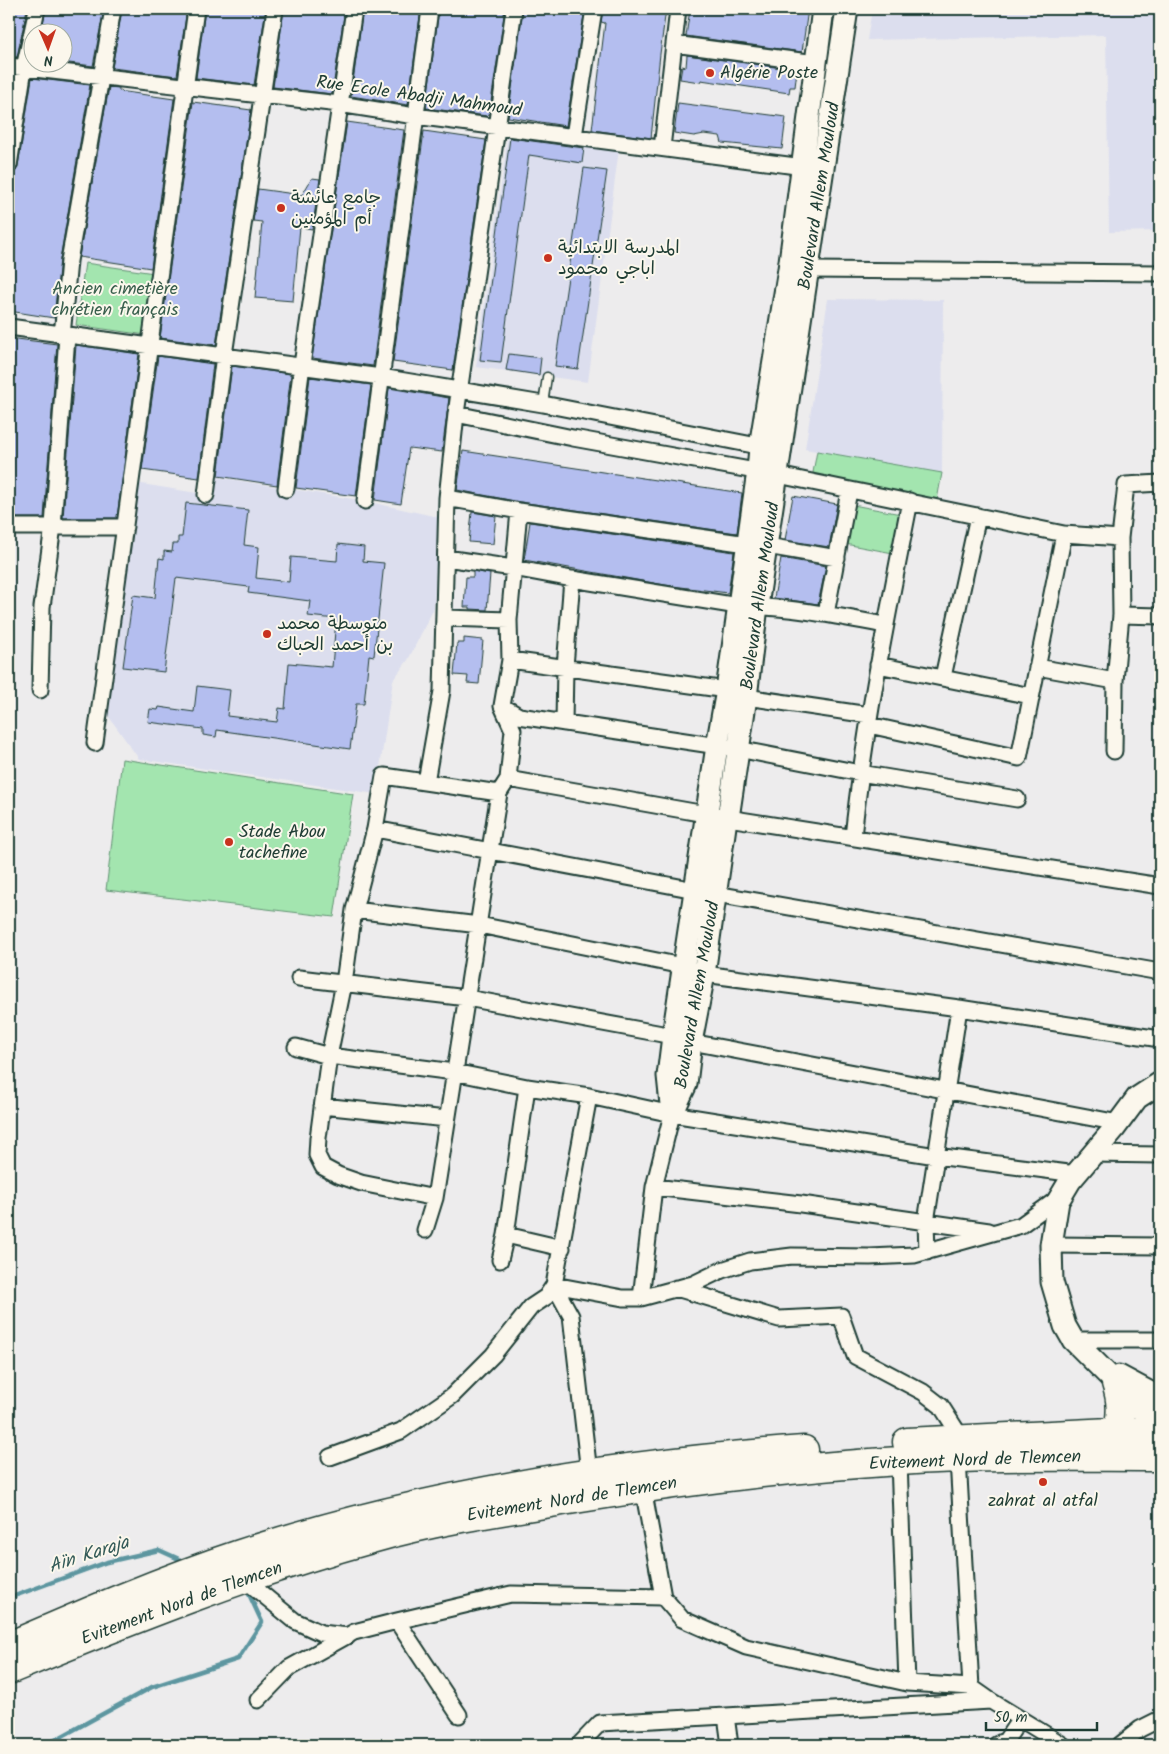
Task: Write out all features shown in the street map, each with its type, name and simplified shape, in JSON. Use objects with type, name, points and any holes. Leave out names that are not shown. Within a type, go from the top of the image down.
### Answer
[{"type":"highway","points":[[1116,1383],[1121,1408],[1117,1433]]},
{"type":"highway","name":"Evitement Nord de Tlemcen","points":[[9,1646],[104,1604],[239,1554],[348,1522],[473,1492],[589,1473],[712,1457],[960,1449],[1117,1433],[1160,1433]]},
{"type":"highway","name":"Evitement Nord de Tlemcen","points":[[9,1670],[244,1579],[373,1538],[468,1516],[643,1488],[760,1472],[899,1461],[960,1449],[1160,1457]]},
{"type":"main road","name":"Boulevard Allem Mouloud","points":[[672,1114],[686,1084],[682,1039],[682,966],[695,890],[738,750],[737,694],[748,606],[768,473],[782,451],[799,270],[803,167],[824,9]]},
{"type":"main road","name":"Boulevard Allem Mouloud","points":[[768,473],[760,447],[799,270],[824,169],[848,9]]},
{"type":"main road","name":"Boulevard Allem Mouloud","points":[[717,816],[717,746],[737,694]]},
{"type":"main road","name":"Boulevard Allem Mouloud","points":[[682,1039],[704,974],[726,819],[717,816]]},
{"type":"main road","points":[[1160,1083],[1137,1098],[1060,1197],[1051,1245],[1052,1282],[1065,1326],[1073,1340],[1148,1415],[1160,1424]]},
{"type":"main road","points":[[1096,1363],[1160,1398]]},
{"type":"street","points":[[33,22],[36,9]]},
{"type":"street","points":[[40,690],[42,607],[52,526],[69,260],[114,9]]},
{"type":"street","points":[[95,744],[196,9]]},
{"type":"street","points":[[206,495],[224,355],[275,9]]},
{"type":"street","points":[[286,488],[354,9]]},
{"type":"street","points":[[365,501],[430,9]]},
{"type":"street","points":[[426,782],[442,690],[447,498],[456,414],[514,9]]},
{"type":"street","points":[[574,136],[594,9]]},
{"type":"street","points":[[662,148],[678,9]]},
{"type":"street","points":[[674,44],[816,63]]},
{"type":"street","name":"Rue Ecole Abadji Mahmoud","points":[[9,66],[22,68]]},
{"type":"street","points":[[9,165],[23,72]]},
{"type":"street","name":"Rue Ecole Abadji Mahmoud","points":[[63,72],[339,104],[415,116],[824,169]]},
{"type":"street","points":[[799,270],[1160,273]]},
{"type":"street","points":[[9,328],[381,377],[543,404],[782,451]]},
{"type":"street","points":[[572,438],[576,411]]},
{"type":"street","points":[[456,414],[572,438],[768,473],[849,491],[910,501],[1064,534],[1120,538]]},
{"type":"street","points":[[1114,751],[1115,681],[1122,615],[1120,538],[1126,485],[1160,483]]},
{"type":"street","points":[[826,614],[849,491]]},
{"type":"street","points":[[447,498],[519,511],[837,558]]},
{"type":"street","points":[[853,837],[860,773],[878,665],[910,501]]},
{"type":"street","points":[[425,1230],[435,1198],[499,794],[508,779],[513,730],[502,706],[510,660],[509,620],[519,511]]},
{"type":"street","points":[[943,677],[978,516]]},
{"type":"street","points":[[9,527],[125,527]]},
{"type":"street","points":[[510,660],[737,694],[869,720],[1019,758],[1064,534]]},
{"type":"street","points":[[446,558],[748,606],[826,614],[885,625]]},
{"type":"street","points":[[564,723],[572,579]]},
{"type":"street","points":[[1122,615],[1160,616]]},
{"type":"street","points":[[444,618],[509,620]]},
{"type":"street","points":[[878,665],[1031,696]]},
{"type":"street","points":[[1037,666],[1115,681]]},
{"type":"street","points":[[502,706],[519,716],[717,746],[860,773],[1017,799]]},
{"type":"street","points":[[435,1198],[361,1183],[338,1175],[323,1167],[317,1155],[329,1056],[344,983],[354,910],[375,830],[384,776],[499,794]]},
{"type":"street","points":[[508,779],[717,816],[1160,886]]},
{"type":"street","points":[[375,830],[716,894],[1160,972]]},
{"type":"street","points":[[354,910],[479,925],[682,966],[704,974],[960,1008],[1160,1038]]},
{"type":"street","points":[[299,978],[467,998],[1119,1123]]},
{"type":"street","points":[[927,1252],[926,1222],[960,1008]]},
{"type":"street","points":[[296,1047],[329,1056],[454,1072],[527,1087],[589,1096],[672,1114],[936,1156],[1076,1174]]},
{"type":"street","points":[[500,1260],[506,1235],[527,1087]]},
{"type":"street","points":[[330,1458],[401,1431],[452,1396],[493,1356],[531,1307],[546,1297],[554,1285],[562,1248],[589,1096]]},
{"type":"street","points":[[322,1106],[447,1120]]},
{"type":"street","points":[[640,1298],[654,1187],[672,1114]]},
{"type":"street","points":[[1092,1154],[1160,1155]]},
{"type":"street","points":[[654,1187],[800,1204],[995,1232]]},
{"type":"street","points":[[554,1285],[623,1298],[640,1298],[693,1284],[722,1270],[750,1261],[792,1256],[870,1257],[914,1255],[1021,1225],[1060,1197]]},
{"type":"street","points":[[506,1235],[562,1248]]},
{"type":"street","points":[[1051,1245],[1160,1246]]},
{"type":"street","points":[[554,1285],[571,1316],[589,1473]]},
{"type":"street","points":[[676,1288],[779,1319],[841,1316],[855,1356],[923,1392],[941,1406],[960,1449],[971,1687]]},
{"type":"street","points":[[1073,1340],[1160,1340]]},
{"type":"street","points":[[899,1461],[907,1682]]},
{"type":"street","points":[[643,1488],[663,1597],[682,1619],[746,1647],[907,1682],[971,1687],[1062,1745]]},
{"type":"street","points":[[244,1579],[295,1621],[321,1633],[348,1636]]},
{"type":"street","points":[[258,1700],[289,1668],[354,1632],[397,1621],[511,1594],[663,1597]]},
{"type":"street","points":[[397,1621],[459,1714]]},
{"type":"street","points":[[579,1745],[600,1724],[991,1701]]},
{"type":"street","points":[[726,1716],[730,1745]]},
{"type":"street","points":[[996,1745],[1006,1740],[1020,1719]]},
{"type":"street","points":[[1120,1745],[1140,1729],[1160,1719]]},
{"type":"lane","points":[[543,404],[547,377]]},
{"type":"shaded area","points":[[872,9],[1160,9],[1160,231],[1109,232],[1106,35],[867,40]]},
{"type":"shaded area","name":"المدرسة الابتدائية اباجي محمود","points":[[508,134],[619,149],[588,382],[476,367]]},
{"type":"shaded area","points":[[828,299],[943,300],[942,473],[805,449]]},
{"type":"shaded area","name":"متوسطة محمد بن أحمد الحباك","points":[[212,476],[365,501],[438,517],[434,608],[408,660],[393,680],[376,794],[139,759],[102,707],[136,483],[209,495]]},
{"type":"green space","name":"Ancien cimetière chrétien français","points":[[85,263],[154,273],[146,335],[76,325]]},
{"type":"green space","points":[[817,451],[942,473],[937,500],[812,478]]},
{"type":"green space","points":[[853,505],[901,514],[893,553],[845,544]]},
{"type":"green space","name":"Stade Abou tachefine","points":[[122,759],[353,794],[334,917],[106,890]]},
{"type":"building","points":[[9,9],[27,9],[24,22],[22,22],[22,33],[17,57],[9,57]]},
{"type":"building","points":[[46,9],[104,9],[93,66],[72,63],[72,22],[43,22]]},
{"type":"building","points":[[122,9],[187,9],[177,76],[112,68]]},
{"type":"building","points":[[205,9],[266,9],[254,85],[196,78]]},
{"type":"building","points":[[284,9],[345,9],[332,94],[273,87]]},
{"type":"building","points":[[363,9],[421,9],[408,105],[351,96]]},
{"type":"building","points":[[439,9],[505,9],[489,115],[487,116],[426,108]]},
{"type":"building","points":[[523,9],[585,9],[566,126],[508,117]]},
{"type":"building","points":[[603,9],[666,9],[651,138],[592,130],[605,23],[601,22]]},
{"type":"building","points":[[690,9],[808,9],[802,52],[686,36]]},
{"type":"building","points":[[687,55],[797,70],[795,87],[790,87],[789,93],[701,80],[700,82],[680,79],[682,66],[686,67]]},
{"type":"building","points":[[9,75],[13,76],[9,105]]},
{"type":"building","points":[[32,78],[90,85],[60,259],[54,318],[9,311],[9,197],[11,181],[9,180],[9,174],[16,171],[18,166]]},
{"type":"building","points":[[109,87],[119,88],[119,91],[174,99],[151,268],[79,257]]},
{"type":"building","points":[[193,102],[251,110],[216,345],[160,338]]},
{"type":"building","points":[[678,103],[786,117],[782,149],[722,143],[720,136],[704,134],[694,136],[674,133]]},
{"type":"building","points":[[347,122],[404,130],[373,366],[312,358]]},
{"type":"building","points":[[424,131],[486,140],[453,370],[393,362]]},
{"type":"building","points":[[510,138],[584,148],[582,163],[529,155],[501,362],[480,360]]},
{"type":"building","points":[[584,168],[607,171],[578,369],[555,366]]},
{"type":"building","points":[[312,178],[320,179],[312,229],[300,227],[293,301],[255,298],[262,222],[253,221],[258,189],[302,195]]},
{"type":"building","points":[[9,338],[57,344],[44,518],[9,518]]},
{"type":"building","points":[[76,345],[139,354],[117,518],[63,518]]},
{"type":"building","points":[[509,354],[541,358],[539,375],[506,370]]},
{"type":"building","points":[[158,356],[213,364],[199,478],[142,470]]},
{"type":"building","points":[[232,366],[291,374],[277,485],[218,476]]},
{"type":"building","points":[[310,377],[371,385],[356,496],[296,488]]},
{"type":"building","points":[[389,388],[449,398],[442,452],[409,448],[401,504],[375,500]]},
{"type":"building","points":[[463,451],[742,493],[737,533],[520,502],[457,490]]},
{"type":"building","points":[[793,496],[837,504],[829,547],[785,540]]},
{"type":"building","points":[[186,503],[248,510],[244,545],[259,547],[256,578],[289,582],[291,557],[337,561],[338,544],[364,547],[363,561],[384,563],[374,656],[369,655],[364,704],[356,704],[350,749],[217,730],[216,737],[203,735],[203,729],[148,722],[150,709],[158,710],[159,707],[194,712],[197,686],[230,690],[227,716],[277,722],[279,708],[285,709],[289,663],[332,667],[336,619],[308,616],[310,601],[248,593],[249,587],[176,578],[164,672],[123,667],[133,595],[155,598],[159,558],[164,559],[164,551],[172,552],[173,544],[178,544],[178,537],[182,537]]},
{"type":"building","points":[[472,512],[496,516],[493,544],[469,542]]},
{"type":"building","points":[[530,522],[734,552],[728,593],[665,585],[524,560]]},
{"type":"building","points":[[781,558],[826,566],[818,604],[774,598]]},
{"type":"building","points":[[473,571],[490,574],[487,610],[464,607],[466,577],[473,577]]},
{"type":"building","points":[[464,638],[483,640],[479,684],[467,683],[468,676],[454,675],[457,643],[464,643]]},
{"type":"waterway","name":"Aïn Karaja","points":[[9,1598],[107,1562],[159,1550],[179,1559]]},
{"type":"waterway","points":[[46,1745],[152,1687],[238,1659],[262,1622],[249,1594]]},
{"type":"place","name":"Algérie Poste","points":[[710,73]]},
{"type":"place","name":"جامع عائشة أم المؤمنين","points":[[281,208]]},
{"type":"place","name":"المدرسة الابتدائية اباجي محمود","points":[[548,258]]},
{"type":"place","name":"متوسطة محمد بن أحمد الحباك","points":[[267,634]]},
{"type":"place","name":"Stade Abou tachefine","points":[[229,842]]},
{"type":"place","name":"zahrat al atfal","points":[[1043,1482]]}]
